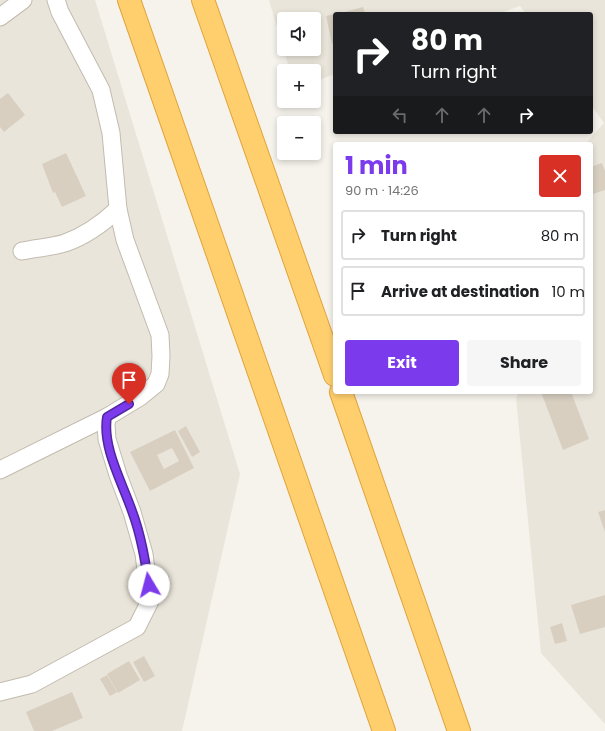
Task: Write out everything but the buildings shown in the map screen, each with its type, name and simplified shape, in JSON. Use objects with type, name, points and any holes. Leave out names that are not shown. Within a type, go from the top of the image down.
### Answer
[{"type":"highway","points":[[129,0],[384,731]]},
{"type":"highway","points":[[204,0],[333,369]]},
{"type":"highway","points":[[342,394],[459,731]]},
{"type":"street","points":[[0,17],[23,0]]},
{"type":"street","points":[[0,470],[107,417],[151,389],[156,384],[160,374],[160,335],[125,240],[118,209],[111,133],[101,90],[60,12],[56,0]]},
{"type":"street","points":[[22,251],[65,243],[84,234],[105,221],[118,209]]},
{"type":"street","points":[[0,692],[32,684],[138,627],[150,601],[144,554],[132,512],[107,440],[107,417]]},
{"type":"shaded area","points":[[0,0],[95,0],[240,474],[182,731],[0,731]]},
{"type":"shaded area","points":[[269,0],[605,0],[605,724],[541,653],[516,398],[518,394],[593,394],[593,142],[587,142],[604,123],[593,108],[593,12],[524,12],[520,6],[504,12],[333,12],[333,75],[321,79],[321,64],[288,64],[286,56],[321,56],[321,12],[277,12],[277,27]]},
{"type":"route","points":[[129,404],[107,417],[107,440],[132,512],[144,554],[149,585]]}]
